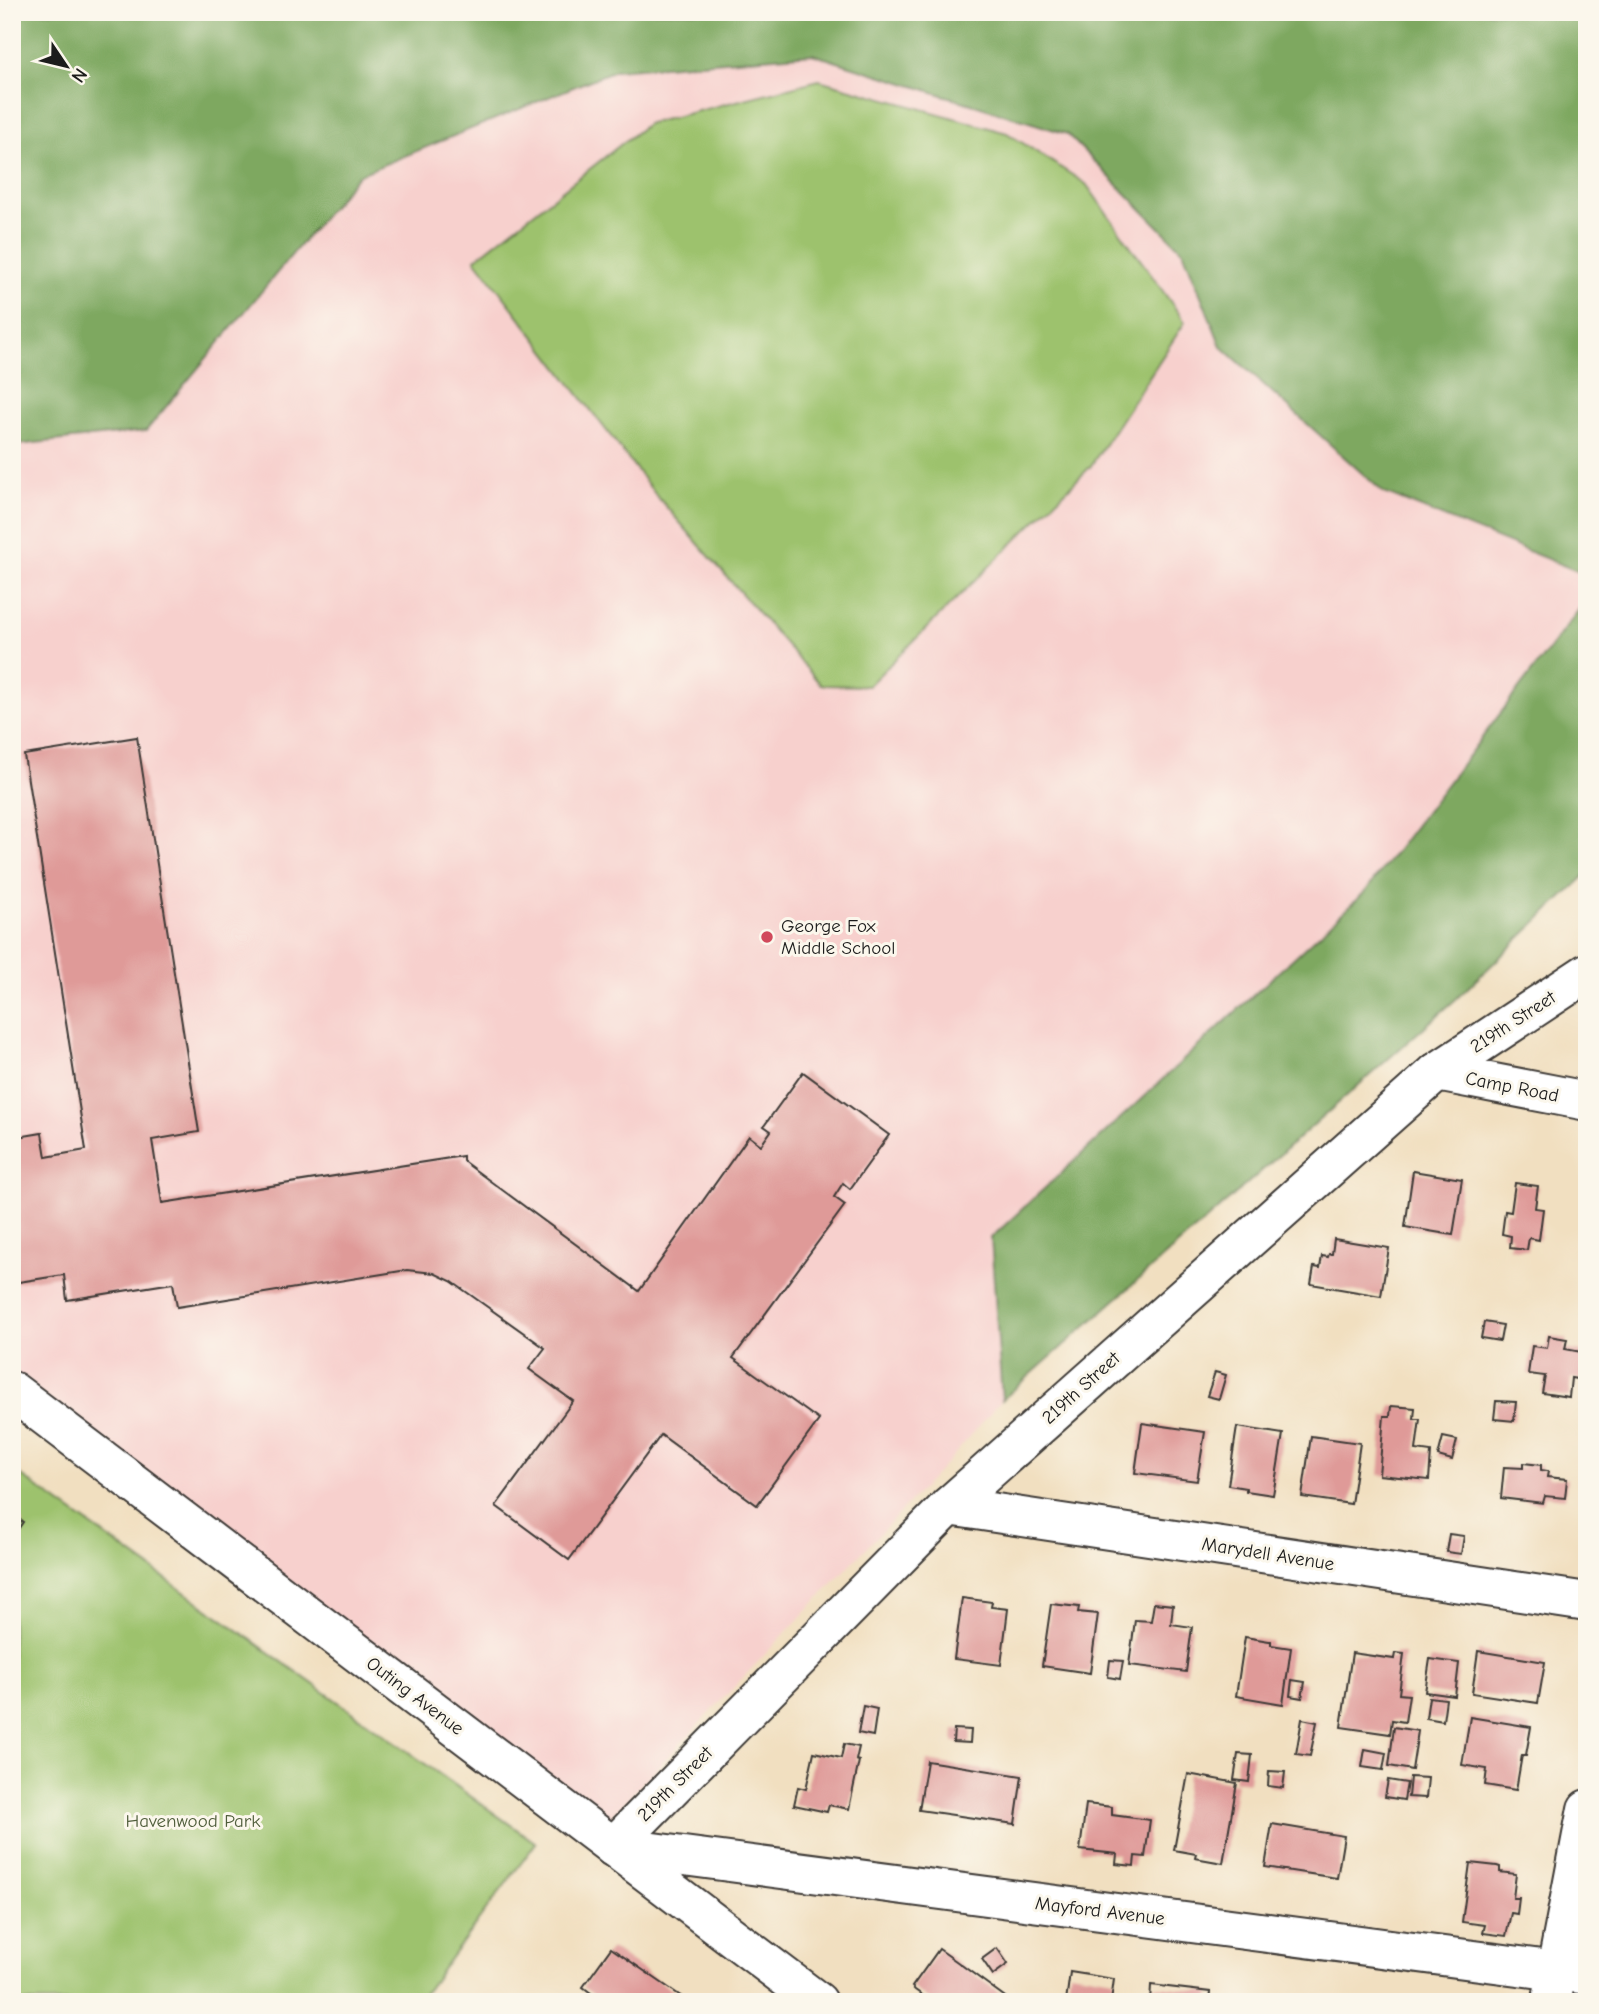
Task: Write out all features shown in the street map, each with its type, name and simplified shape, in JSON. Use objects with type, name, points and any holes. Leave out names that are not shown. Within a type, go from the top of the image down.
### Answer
[{"type":"street","name":"219th Street","points":[[613,1847],[949,1506],[1437,1072],[1587,973]]},
{"type":"street","name":"Camp Road","points":[[1437,1072],[1587,1101]]},
{"type":"street","name":"Outing Avenue","points":[[12,1391],[817,2002]]},
{"type":"street","name":"Marydell Avenue","points":[[949,1506],[1587,1602]]},
{"type":"street","points":[[1565,1983],[1587,1809]]},
{"type":"street","name":"Mayford Avenue","points":[[613,1847],[1565,1983]]},
{"type":"shaded area","name":"George Fox Middle School","points":[[12,12],[785,12],[1587,288],[1587,874],[1455,1000],[1002,1400],[946,1464],[602,1826],[12,1385]]},
{"type":"green space","points":[[12,12],[1587,12],[1587,575],[1384,493],[1221,346],[1183,251],[1067,134],[812,54],[615,70],[358,175],[146,431],[17,445],[12,441]]},
{"type":"green space","points":[[819,80],[1007,133],[1086,184],[1185,322],[1090,467],[868,686],[821,685],[656,495],[475,259],[647,124]]},
{"type":"green space","points":[[1587,599],[1587,874],[1455,1000],[1002,1400],[991,1238],[1365,892]]},
{"type":"green space","name":"Havenwood Park","points":[[12,1469],[536,1843],[418,2002],[12,2002]]},
{"type":"building","points":[[137,737],[199,1132],[152,1140],[162,1203],[463,1156],[463,1161],[639,1291],[749,1136],[761,1145],[771,1131],[764,1126],[803,1072],[889,1135],[850,1189],[843,1183],[834,1197],[845,1205],[733,1358],[819,1420],[757,1505],[661,1435],[569,1560],[496,1506],[573,1401],[529,1369],[545,1348],[451,1281],[434,1273],[407,1270],[177,1307],[173,1283],[67,1300],[64,1275],[12,1283],[12,1138],[42,1133],[46,1157],[86,1150],[24,755]]},
{"type":"building","points":[[1413,1171],[1462,1179],[1453,1235],[1405,1227]]},
{"type":"building","points":[[1515,1183],[1538,1186],[1535,1208],[1543,1209],[1539,1240],[1529,1238],[1527,1250],[1510,1248],[1511,1236],[1502,1234],[1505,1211],[1511,1212]]},
{"type":"building","points":[[1334,1239],[1389,1248],[1381,1296],[1311,1284],[1314,1267],[1320,1268],[1322,1256],[1328,1257],[1332,1254]]},
{"type":"building","points":[[1484,1322],[1503,1325],[1500,1341],[1481,1338]]},
{"type":"building","points":[[1549,1336],[1567,1339],[1565,1349],[1587,1353],[1587,1376],[1584,1376],[1583,1380],[1571,1378],[1569,1397],[1542,1393],[1545,1376],[1528,1374],[1532,1346],[1547,1348]]},
{"type":"building","points":[[1215,1372],[1226,1375],[1219,1399],[1207,1396]]},
{"type":"building","points":[[1496,1401],[1516,1402],[1514,1421],[1494,1419]]},
{"type":"building","points":[[1391,1406],[1415,1408],[1414,1419],[1420,1419],[1416,1450],[1431,1452],[1429,1480],[1379,1475],[1384,1416],[1390,1416]]},
{"type":"building","points":[[1142,1423],[1205,1432],[1197,1481],[1135,1473]]},
{"type":"building","points":[[1237,1427],[1283,1434],[1273,1495],[1228,1485]]},
{"type":"building","points":[[1311,1436],[1360,1443],[1351,1504],[1302,1497]]},
{"type":"building","points":[[1443,1437],[1457,1440],[1452,1460],[1438,1456]]},
{"type":"building","points":[[1523,1463],[1541,1465],[1541,1470],[1548,1471],[1547,1477],[1567,1479],[1565,1498],[1545,1496],[1543,1503],[1501,1498],[1504,1467],[1523,1468]]},
{"type":"building","points":[[12,1514],[23,1522],[12,1538]]},
{"type":"building","points":[[1449,1534],[1464,1536],[1461,1554],[1446,1552]]},
{"type":"building","points":[[962,1598],[992,1602],[991,1607],[1008,1609],[1001,1665],[954,1659]]},
{"type":"building","points":[[1154,1603],[1173,1605],[1171,1624],[1192,1627],[1186,1672],[1129,1665],[1135,1620],[1151,1621]]},
{"type":"building","points":[[1051,1604],[1079,1607],[1078,1612],[1098,1614],[1090,1673],[1042,1666]]},
{"type":"building","points":[[1245,1637],[1271,1641],[1271,1645],[1291,1648],[1283,1704],[1236,1696]]},
{"type":"building","points":[[1478,1651],[1545,1662],[1538,1703],[1472,1693]]},
{"type":"building","points":[[1352,1653],[1394,1659],[1395,1653],[1404,1654],[1399,1694],[1409,1695],[1405,1722],[1392,1720],[1390,1734],[1341,1727]]},
{"type":"building","points":[[1430,1659],[1459,1663],[1455,1696],[1425,1692]]},
{"type":"building","points":[[1110,1660],[1123,1661],[1120,1679],[1108,1677]]},
{"type":"building","points":[[1292,1680],[1305,1682],[1302,1698],[1290,1696]]},
{"type":"building","points":[[1429,1697],[1446,1699],[1443,1721],[1426,1718]]},
{"type":"building","points":[[863,1706],[877,1709],[873,1736],[858,1733]]},
{"type":"building","points":[[1470,1717],[1531,1727],[1526,1755],[1522,1755],[1516,1790],[1485,1785],[1487,1769],[1462,1765]]},
{"type":"building","points":[[1302,1719],[1317,1722],[1310,1756],[1296,1754]]},
{"type":"building","points":[[1394,1727],[1418,1731],[1412,1770],[1389,1766]]},
{"type":"building","points":[[954,1729],[971,1730],[970,1743],[953,1742]]},
{"type":"building","points":[[844,1744],[859,1747],[856,1760],[859,1761],[849,1809],[829,1805],[827,1812],[794,1805],[798,1787],[806,1789],[814,1752],[841,1758]]},
{"type":"building","points":[[1365,1749],[1386,1753],[1383,1770],[1362,1767]]},
{"type":"building","points":[[1238,1754],[1252,1755],[1249,1782],[1234,1780]]},
{"type":"building","points":[[927,1761],[1022,1776],[1015,1824],[919,1810]]},
{"type":"building","points":[[1269,1771],[1285,1772],[1283,1788],[1268,1786]]},
{"type":"building","points":[[1188,1774],[1237,1783],[1223,1863],[1195,1858],[1196,1854],[1174,1850]]},
{"type":"building","points":[[1410,1777],[1428,1778],[1426,1798],[1408,1797]]},
{"type":"building","points":[[1388,1780],[1407,1783],[1404,1800],[1385,1797]]},
{"type":"building","points":[[1086,1804],[1112,1807],[1112,1815],[1150,1820],[1145,1857],[1135,1856],[1134,1866],[1116,1864],[1117,1854],[1080,1850]]},
{"type":"building","points":[[1272,1824],[1344,1836],[1337,1878],[1265,1867]]},
{"type":"building","points":[[1470,1863],[1497,1866],[1500,1867],[1500,1872],[1516,1874],[1513,1898],[1519,1898],[1517,1914],[1511,1913],[1506,1936],[1483,1933],[1485,1925],[1462,1922]]},
{"type":"building","points":[[611,1948],[685,1999],[683,2002],[603,2002],[583,1987]]},
{"type":"building","points":[[997,1948],[1008,1964],[993,1975],[982,1959]]},
{"type":"building","points":[[939,1949],[1012,2002],[932,2002],[915,1990],[912,1987]]},
{"type":"building","points":[[1070,1972],[1114,1979],[1111,2002],[1066,2002]]},
{"type":"building","points":[[1151,1985],[1210,1992],[1209,2002],[1150,2002]]},
{"type":"place","name":"George Fox Middle School","points":[[767,937]]}]
